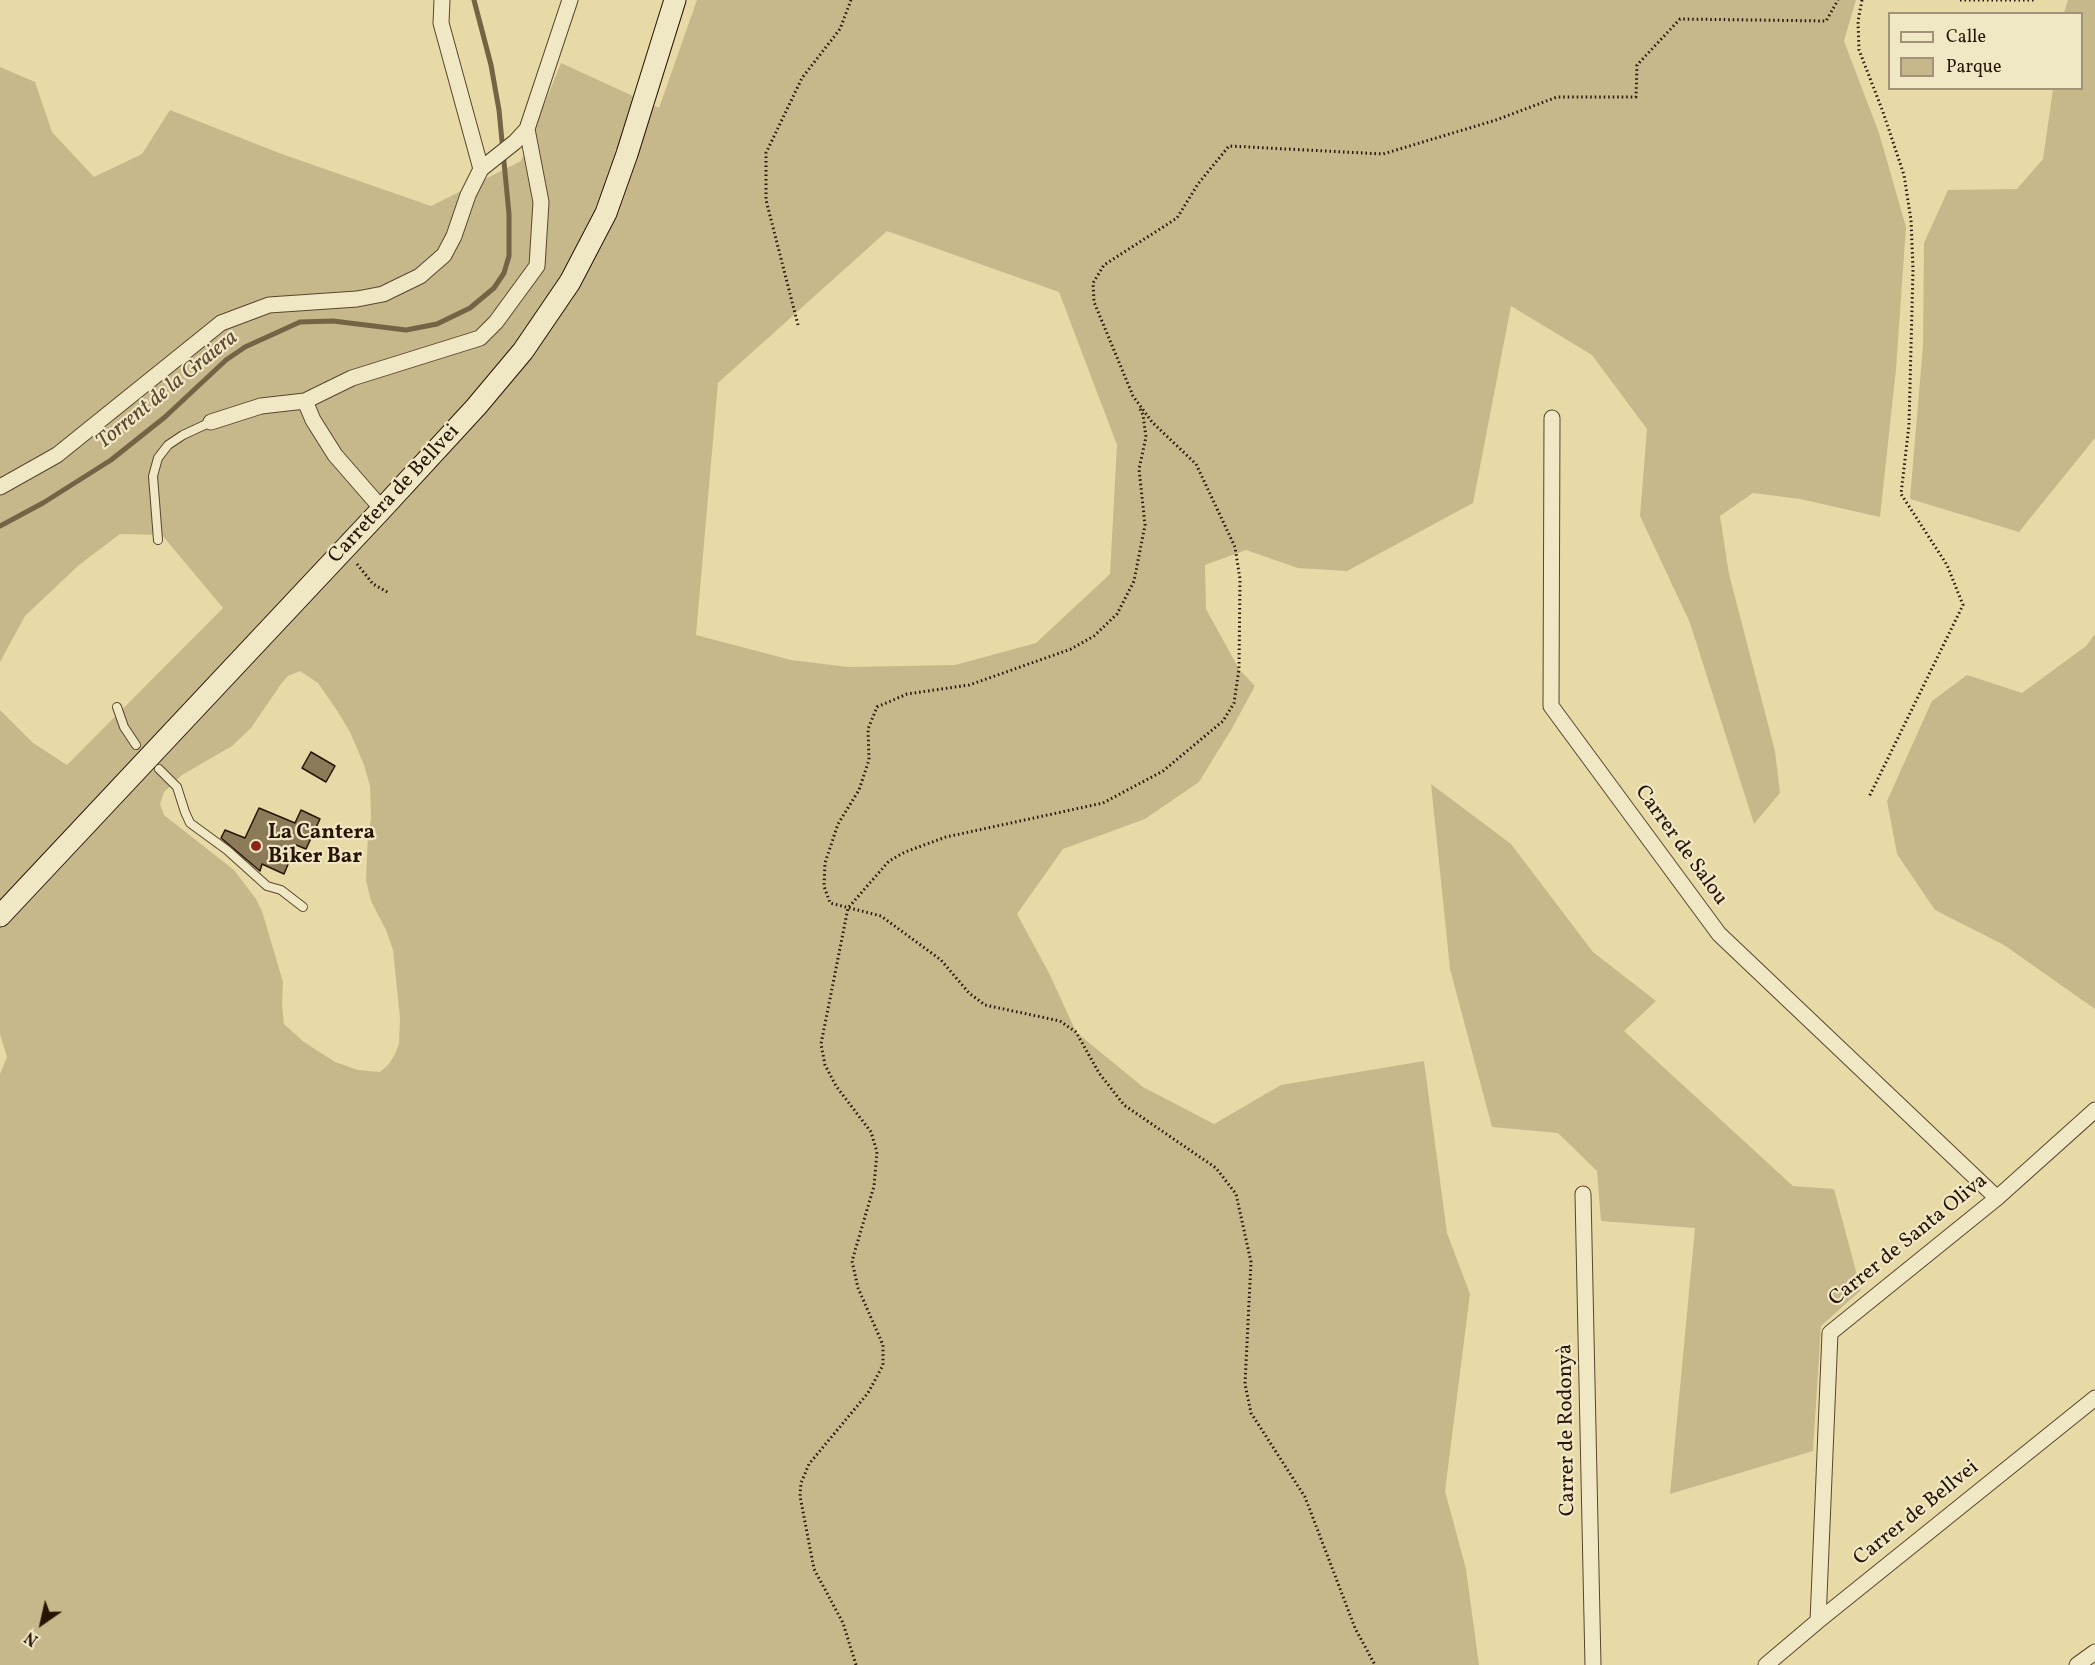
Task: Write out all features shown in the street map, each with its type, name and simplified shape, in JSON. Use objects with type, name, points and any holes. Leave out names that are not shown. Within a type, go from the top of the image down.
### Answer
[{"type":"main road","name":"Carretera de Bellvei","points":[[0,916],[382,509],[476,407],[523,351],[570,282],[606,213],[675,0]]},
{"type":"street","points":[[442,0],[441,23],[481,169]]},
{"type":"street","points":[[0,487],[57,455],[221,323],[269,304],[357,299],[383,294],[420,276],[444,255],[481,169],[515,142],[527,129],[570,0]]},
{"type":"street","points":[[212,422],[261,406],[305,401],[352,378],[480,338],[496,322],[537,266],[541,202],[527,129]]},
{"type":"street","points":[[305,401],[313,420],[335,455],[382,509]]},
{"type":"street","name":"Carrer de Salou","points":[[1552,418],[1551,706],[1719,934],[1997,1198]]},
{"type":"street","name":"Carrer de Santa Oliva","points":[[1818,1621],[1830,1333],[1997,1198],[2095,1110]]},
{"type":"street","name":"Carrer de Rodonyà","points":[[1584,1194],[1593,1665]]},
{"type":"street","name":"Carrer de Bellvei","points":[[1766,1665],[2095,1398]]},
{"type":"street","points":[[2078,1665],[2095,1652]]},
{"type":"lane","points":[[158,540],[153,476],[158,458],[168,445],[183,435],[212,422]]},
{"type":"lane","points":[[117,707],[124,727],[136,745]]},
{"type":"lane","points":[[159,769],[177,787],[184,812],[190,823],[227,850],[267,886],[281,890],[303,907]]},
{"type":"path","points":[[798,325],[766,200],[766,153],[802,78],[840,29],[851,0]]},
{"type":"path","points":[[1375,1665],[1355,1628],[1305,1497],[1251,1413],[1245,1384],[1251,1262],[1236,1194],[1216,1168],[1124,1105],[1099,1073],[1076,1032],[1060,1022],[985,1005],[969,993],[940,960],[881,916],[830,903],[824,886],[825,863],[838,824],[859,790],[869,760],[868,729],[878,708],[907,694],[969,685],[1071,649],[1094,636],[1117,614],[1134,581],[1145,525],[1139,469],[1146,436],[1143,415],[1094,302],[1093,283],[1104,265],[1177,218],[1198,184],[1229,146],[1383,154],[1496,120],[1557,97],[1636,97],[1637,65],[1680,19],[1826,21],[1838,0]]},
{"type":"path","points":[[1862,0],[1858,21],[1859,50],[1904,175],[1911,220],[1913,269],[1909,425],[1901,494],[1947,565],[1963,605],[1869,797]]},
{"type":"path","points":[[1960,0],[2035,0]]},
{"type":"path","points":[[856,1665],[843,1623],[814,1569],[800,1496],[801,1483],[809,1464],[868,1393],[883,1365],[883,1345],[858,1288],[852,1261],[874,1186],[877,1152],[871,1132],[836,1086],[825,1065],[821,1044],[848,908],[889,861],[905,852],[946,837],[1103,803],[1163,771],[1223,721],[1234,704],[1239,669],[1240,579],[1235,547],[1196,464],[1152,422],[1133,396]]},
{"type":"path","points":[[347,546],[361,571],[374,584],[389,593]]},
{"type":"green space","points":[[697,0],[1856,0],[1844,41],[1879,133],[1906,227],[1896,369],[1880,517],[1800,499],[1753,493],[1720,516],[1729,574],[1775,751],[1780,793],[1754,824],[1690,623],[1640,516],[1647,429],[1592,355],[1511,306],[1473,503],[1347,571],[1298,568],[1246,550],[1205,565],[1206,609],[1239,669],[1255,686],[1199,782],[1145,819],[1063,849],[1017,914],[1049,973],[1076,1032],[1143,1087],[1214,1124],[1281,1085],[1424,1061],[1447,1233],[1470,1294],[1445,1491],[1466,1569],[1479,1665],[0,1665],[0,1074],[7,1057],[0,1034],[0,710],[33,743],[67,765],[223,608],[162,535],[120,534],[79,565],[25,616],[0,662],[0,67],[35,82],[52,132],[94,177],[142,154],[170,110],[279,153],[431,206],[521,161],[561,63],[659,108]],"holes":[[[887,231],[1059,292],[1117,445],[1110,574],[1036,643],[955,665],[848,667],[791,660],[696,635],[718,383]],[[300,671],[318,683],[338,712],[350,732],[370,786],[371,819],[368,833],[366,880],[371,901],[386,930],[393,950],[400,1018],[399,1044],[389,1064],[380,1072],[358,1070],[335,1062],[304,1042],[284,1024],[283,982],[262,911],[256,899],[234,870],[164,815],[160,804],[164,792],[182,775],[232,746],[251,728],[281,684],[288,676]]]},
{"type":"green space","points":[[2068,0],[2095,0],[2095,438],[2019,532],[1910,499],[1923,345],[1924,243],[1948,190],[2017,189],[2043,159],[2053,90],[2083,90],[2083,12],[2064,12]]},
{"type":"green space","points":[[2095,634],[2095,1009],[2004,945],[1935,910],[1897,854],[1887,801],[1932,701],[1967,675],[2022,693],[2086,646]]},
{"type":"green space","points":[[1431,784],[1511,844],[1593,952],[1656,1001],[1624,1031],[1793,1186],[1834,1189],[1861,1290],[1821,1326],[1813,1451],[1670,1494],[1695,1228],[1601,1221],[1597,1171],[1558,1133],[1492,1127],[1450,969]]},
{"type":"building","points":[[311,752],[335,766],[326,782],[302,768]]},
{"type":"building","points":[[259,808],[295,823],[301,810],[320,819],[306,849],[296,845],[284,874],[262,864],[260,871],[221,838],[225,830],[245,838]]},
{"type":"waterway","name":"Torrent de la Graiera","points":[[0,526],[43,503],[111,460],[165,417],[226,360],[245,347],[300,322],[333,321],[406,330],[437,324],[470,308],[494,288],[504,273],[509,256],[509,214],[499,110],[491,65],[474,0]]},
{"type":"place","name":"La Cantera Biker Bar","points":[[256,846]]}]
